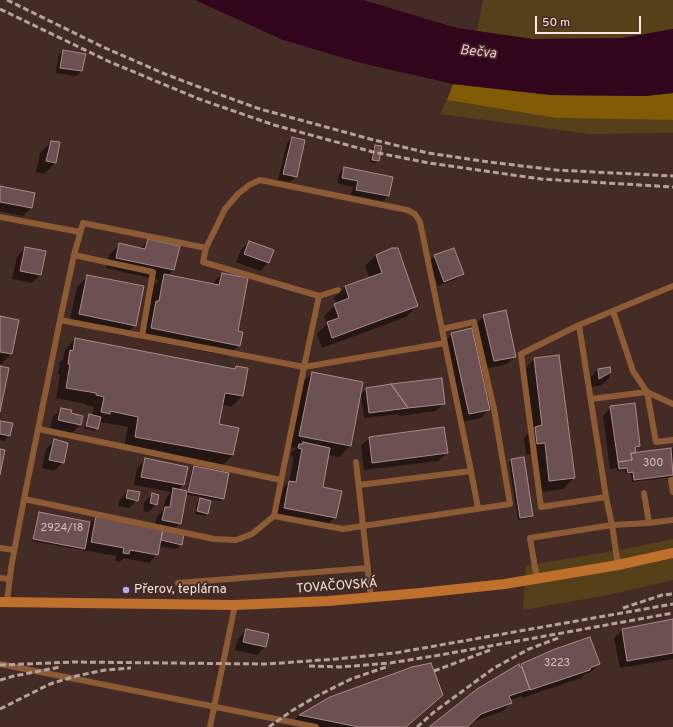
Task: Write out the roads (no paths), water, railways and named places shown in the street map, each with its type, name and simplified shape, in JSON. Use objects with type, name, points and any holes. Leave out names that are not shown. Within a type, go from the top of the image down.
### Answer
[{"type":"main road","name":"TOVAČOVSKÁ","points":[[4,602],[235,605],[372,598],[537,579],[618,565],[673,553]]},
{"type":"lane","points":[[338,290],[319,296],[203,262],[206,248],[225,209],[238,194],[249,185],[260,180],[407,210],[415,214],[420,222],[478,508]]},
{"type":"lane","points":[[0,217],[80,232]]},
{"type":"lane","points":[[4,602],[10,579],[14,550],[60,320],[74,255],[83,223],[206,248]]},
{"type":"lane","points":[[74,255],[154,272],[142,336]]},
{"type":"lane","points":[[606,497],[538,508],[521,354],[579,325],[673,286]]},
{"type":"lane","points":[[24,499],[214,539],[236,540],[252,534],[274,516],[319,296]]},
{"type":"lane","points":[[613,311],[633,371],[647,392],[656,442],[673,440]]},
{"type":"lane","points":[[60,320],[304,367],[445,343]]},
{"type":"lane","points":[[274,516],[343,529],[510,504],[494,410],[474,322],[442,329]]},
{"type":"lane","points":[[579,325],[618,565]]},
{"type":"lane","points":[[591,399],[647,392],[673,404]]},
{"type":"lane","points":[[39,429],[281,480]]},
{"type":"lane","points":[[356,462],[372,598]]},
{"type":"lane","points":[[359,485],[471,471]]},
{"type":"lane","points":[[673,480],[671,480],[673,492]]},
{"type":"lane","points":[[644,493],[649,524]]},
{"type":"lane","points":[[537,579],[530,538],[612,525],[649,524],[673,520]]},
{"type":"lane","points":[[0,548],[14,550]]},
{"type":"lane","points":[[178,583],[368,568]]},
{"type":"lane","points":[[0,578],[10,579]]},
{"type":"lane","points":[[210,727],[235,605]]},
{"type":"lane","points":[[0,664],[316,727]]},
{"type":"water","name":"Bečva","points":[[195,0],[363,0],[457,28],[532,39],[622,38],[673,29],[673,93],[645,96],[551,95],[453,84],[361,63],[283,40]]},
{"type":"railway","points":[[7,0],[103,47],[165,74],[260,109],[370,139],[428,153],[489,162],[556,170],[673,176]]},
{"type":"railway","points":[[0,9],[110,62],[199,99],[274,125],[373,152],[429,163],[541,179],[673,187]]},
{"type":"railway","points":[[623,608],[662,595],[673,594]]},
{"type":"railway","points":[[0,665],[73,662],[267,664],[336,659],[395,653],[673,604]]},
{"type":"railway","points":[[309,666],[340,667],[390,663],[673,613]]},
{"type":"railway","points":[[417,727],[434,712],[494,668],[529,649],[561,637]]},
{"type":"railway","points":[[434,671],[490,650]]},
{"type":"railway","points":[[269,727],[293,710],[317,696],[351,679],[389,666]]},
{"type":"railway","points":[[0,680],[60,667]]},
{"type":"railway","points":[[0,709],[50,684],[76,676],[105,670],[131,668]]},
{"type":"place","name":"Přerov, teplárna","points":[[126,590]]}]
